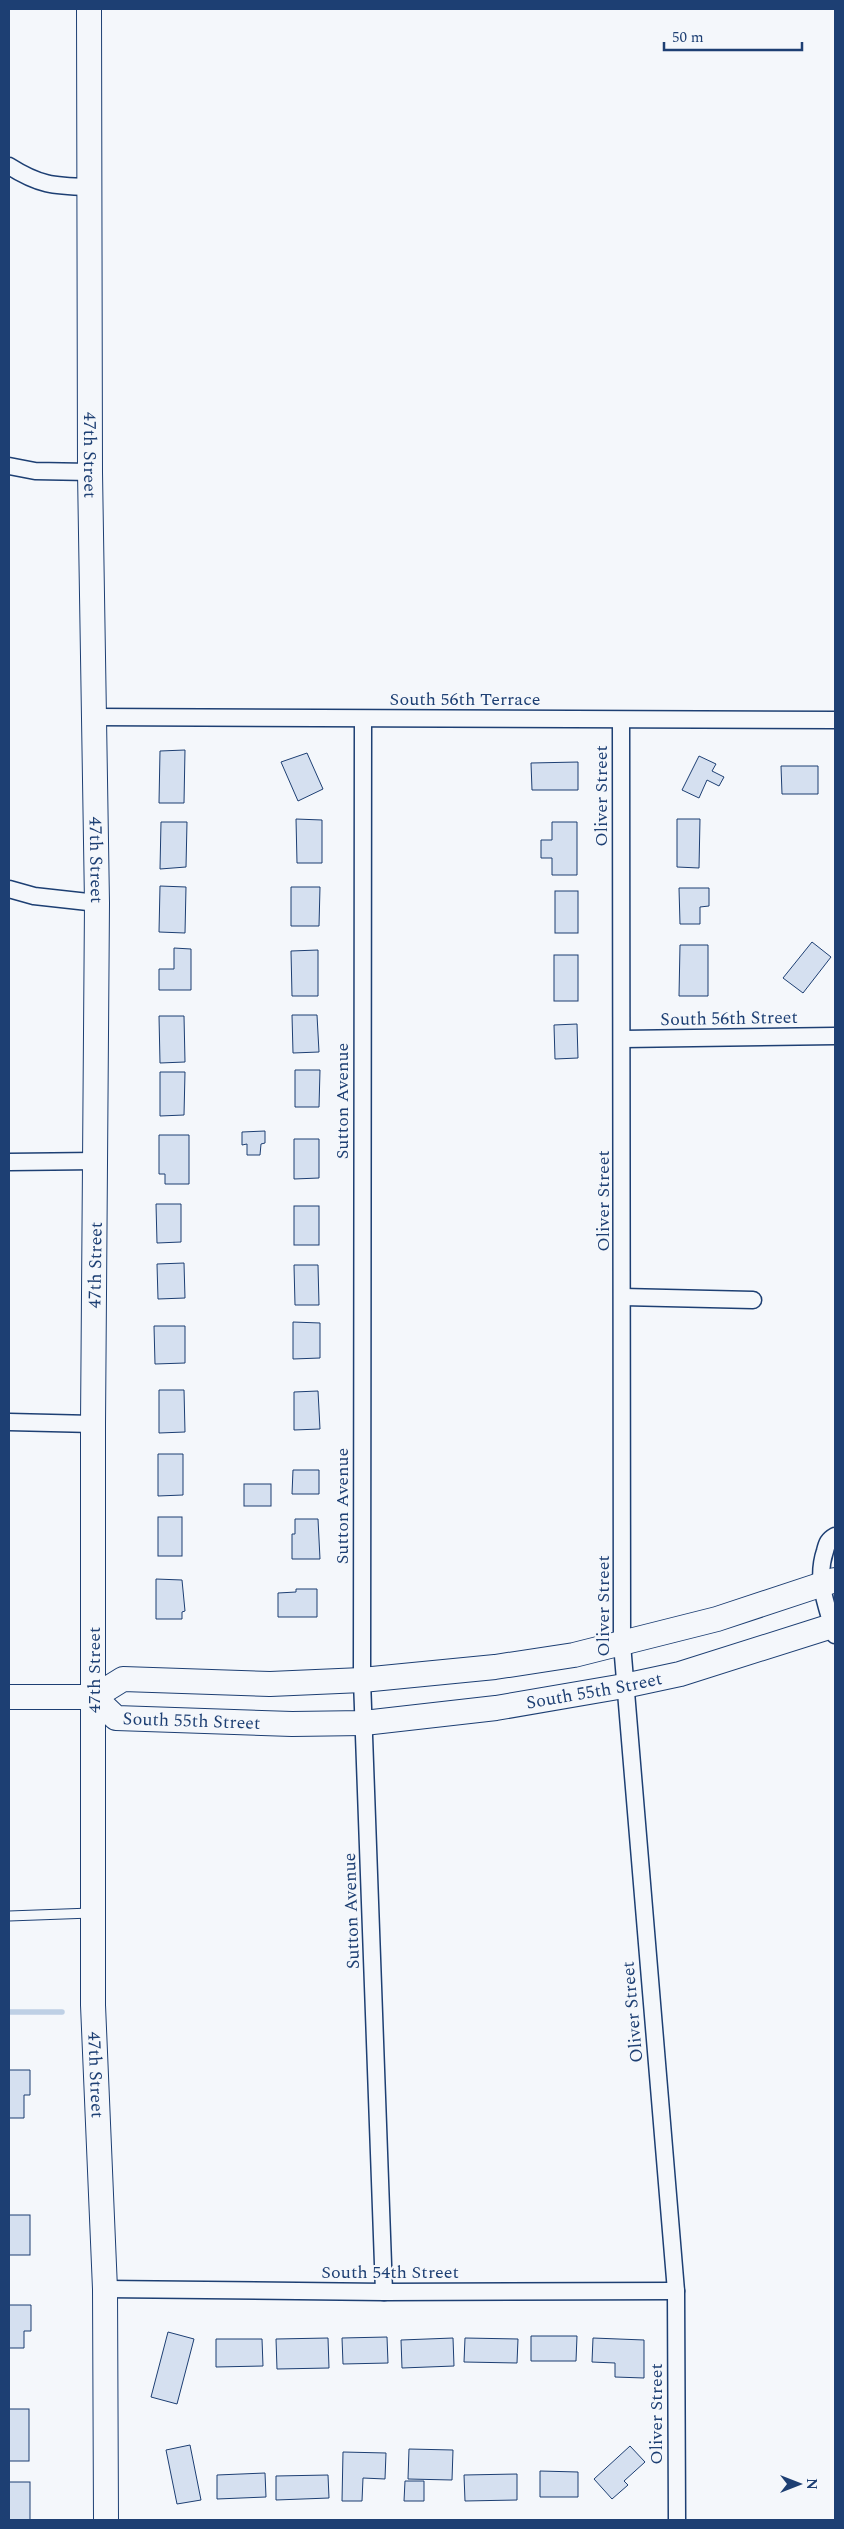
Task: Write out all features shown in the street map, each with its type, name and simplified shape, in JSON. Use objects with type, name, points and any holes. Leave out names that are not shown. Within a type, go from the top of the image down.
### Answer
[{"type":"main road","name":"47th Street","points":[[89,9],[90,472],[97,904],[93,1424],[93,2005],[104,2289],[106,2520]]},
{"type":"main road","name":"South 55th Street","points":[[828,1583],[717,1620],[574,1655],[495,1667],[362,1680],[270,1684],[123,1679],[94,1698],[116,1718],[292,1724],[364,1723],[496,1708],[624,1686],[680,1674],[834,1628]]},
{"type":"main road","points":[[9,1697],[94,1698]]},
{"type":"street","points":[[9,166],[30,180],[53,186],[88,187]]},
{"type":"street","points":[[9,466],[35,471],[90,472]]},
{"type":"street","name":"South 56th Terrace","points":[[94,717],[835,720]]},
{"type":"street","name":"Sutton Avenue","points":[[363,719],[362,1680],[384,2292]]},
{"type":"street","name":"Oliver Street","points":[[621,720],[623,1040],[622,1644],[624,1686],[676,2291],[677,2520]]},
{"type":"street","points":[[9,889],[34,896],[97,904]]},
{"type":"street","name":"South 56th Street","points":[[623,1040],[835,1036]]},
{"type":"street","points":[[9,1162],[96,1162]]},
{"type":"street","points":[[623,1297],[752,1300]]},
{"type":"street","points":[[9,1422],[93,1424]]},
{"type":"street","points":[[834,1628],[828,1583],[820,1565],[828,1540],[835,1536]]},
{"type":"street","name":"South 54th Street","points":[[104,2289],[384,2292],[676,2291]]},
{"type":"lane","points":[[9,1916],[93,1913]]},
{"type":"building","points":[[185,750],[184,803],[159,803],[160,751]]},
{"type":"building","points":[[307,753],[323,789],[298,801],[281,762]]},
{"type":"building","points":[[699,756],[716,764],[712,771],[724,777],[719,786],[707,780],[699,798],[682,790]]},
{"type":"building","points":[[578,762],[578,790],[532,790],[531,763]]},
{"type":"building","points":[[781,766],[818,766],[818,794],[782,794]]},
{"type":"building","points":[[296,819],[322,820],[322,863],[297,863]]},
{"type":"building","points":[[677,819],[700,819],[699,868],[677,867]]},
{"type":"building","points":[[161,822],[187,822],[186,867],[160,869]]},
{"type":"building","points":[[552,822],[577,822],[577,875],[552,875],[552,858],[541,858],[541,840],[552,840]]},
{"type":"building","points":[[160,886],[186,887],[185,933],[159,932]]},
{"type":"building","points":[[291,887],[320,887],[319,926],[291,926]]},
{"type":"building","points":[[679,888],[709,888],[709,906],[700,907],[700,924],[680,924]]},
{"type":"building","points":[[555,891],[578,891],[578,933],[555,933]]},
{"type":"building","points":[[812,942],[831,957],[803,993],[783,978]]},
{"type":"building","points":[[680,945],[708,945],[708,996],[679,996]]},
{"type":"building","points":[[174,948],[191,949],[191,990],[159,990],[159,969],[174,969]]},
{"type":"building","points":[[318,950],[318,996],[292,996],[291,951]]},
{"type":"building","points":[[554,955],[578,955],[578,1001],[554,1001]]},
{"type":"building","points":[[292,1015],[317,1015],[319,1052],[293,1053]]},
{"type":"building","points":[[159,1016],[184,1016],[185,1062],[160,1063]]},
{"type":"building","points":[[577,1024],[578,1058],[555,1059],[554,1025]]},
{"type":"building","points":[[295,1070],[320,1070],[319,1107],[295,1107]]},
{"type":"building","points":[[160,1072],[185,1072],[184,1115],[160,1116]]},
{"type":"building","points":[[265,1131],[265,1143],[261,1144],[260,1155],[247,1155],[247,1144],[242,1145],[242,1132]]},
{"type":"building","points":[[159,1135],[189,1135],[189,1184],[165,1184],[165,1174],[159,1174]]},
{"type":"building","points":[[294,1139],[319,1139],[319,1178],[294,1179]]},
{"type":"building","points":[[156,1204],[181,1204],[181,1242],[157,1243]]},
{"type":"building","points":[[294,1206],[319,1206],[319,1245],[294,1245]]},
{"type":"building","points":[[184,1263],[185,1298],[158,1299],[157,1264]]},
{"type":"building","points":[[294,1265],[318,1265],[319,1305],[295,1305]]},
{"type":"building","points":[[293,1322],[320,1323],[320,1358],[293,1359]]},
{"type":"building","points":[[154,1326],[185,1326],[185,1363],[155,1364]]},
{"type":"building","points":[[159,1390],[184,1390],[185,1432],[159,1433]]},
{"type":"building","points":[[318,1391],[320,1429],[294,1430],[294,1392]]},
{"type":"building","points":[[158,1454],[183,1454],[183,1495],[158,1496]]},
{"type":"building","points":[[293,1470],[319,1470],[319,1494],[292,1494]]},
{"type":"building","points":[[244,1484],[271,1484],[271,1506],[244,1506]]},
{"type":"building","points":[[158,1517],[182,1517],[182,1556],[158,1556]]},
{"type":"building","points":[[295,1519],[318,1519],[320,1559],[292,1559],[292,1534],[295,1534]]},
{"type":"building","points":[[156,1579],[182,1580],[185,1611],[182,1612],[182,1619],[156,1619]]},
{"type":"building","points":[[296,1589],[317,1589],[317,1617],[278,1617],[278,1593],[296,1592]]},
{"type":"building","points":[[9,2070],[30,2070],[30,2095],[24,2095],[24,2118],[9,2118]]},
{"type":"building","points":[[9,2215],[30,2215],[30,2255],[9,2255]]},
{"type":"building","points":[[9,2305],[31,2305],[31,2331],[24,2331],[24,2348],[9,2348]]},
{"type":"building","points":[[168,2332],[194,2339],[177,2404],[151,2397]]},
{"type":"building","points":[[531,2336],[577,2336],[576,2361],[531,2361]]},
{"type":"building","points":[[387,2337],[388,2363],[343,2364],[342,2338]]},
{"type":"building","points":[[328,2338],[329,2368],[277,2369],[276,2339]]},
{"type":"building","points":[[453,2338],[454,2366],[402,2368],[401,2340]]},
{"type":"building","points":[[465,2338],[518,2339],[517,2363],[464,2362]]},
{"type":"building","points":[[593,2338],[644,2340],[644,2378],[615,2377],[615,2363],[592,2362]]},
{"type":"building","points":[[216,2339],[262,2339],[263,2366],[216,2367]]},
{"type":"building","points":[[9,2409],[29,2409],[29,2461],[9,2461]]},
{"type":"building","points":[[190,2445],[201,2500],[177,2504],[166,2450]]},
{"type":"building","points":[[630,2446],[645,2462],[624,2481],[628,2485],[612,2499],[594,2479]]},
{"type":"building","points":[[409,2449],[453,2450],[452,2480],[408,2479]]},
{"type":"building","points":[[343,2452],[386,2453],[385,2479],[363,2478],[362,2501],[342,2501]]},
{"type":"building","points":[[540,2471],[578,2472],[578,2497],[540,2497]]},
{"type":"building","points":[[265,2473],[266,2497],[217,2499],[217,2475]]},
{"type":"building","points":[[517,2474],[517,2500],[465,2501],[464,2475]]},
{"type":"building","points":[[328,2475],[329,2498],[276,2500],[276,2476]]},
{"type":"building","points":[[405,2481],[424,2481],[424,2501],[404,2501]]},
{"type":"building","points":[[9,2482],[30,2482],[30,2520],[9,2520]]},
{"type":"waterway","points":[[9,2012],[62,2012]]}]
